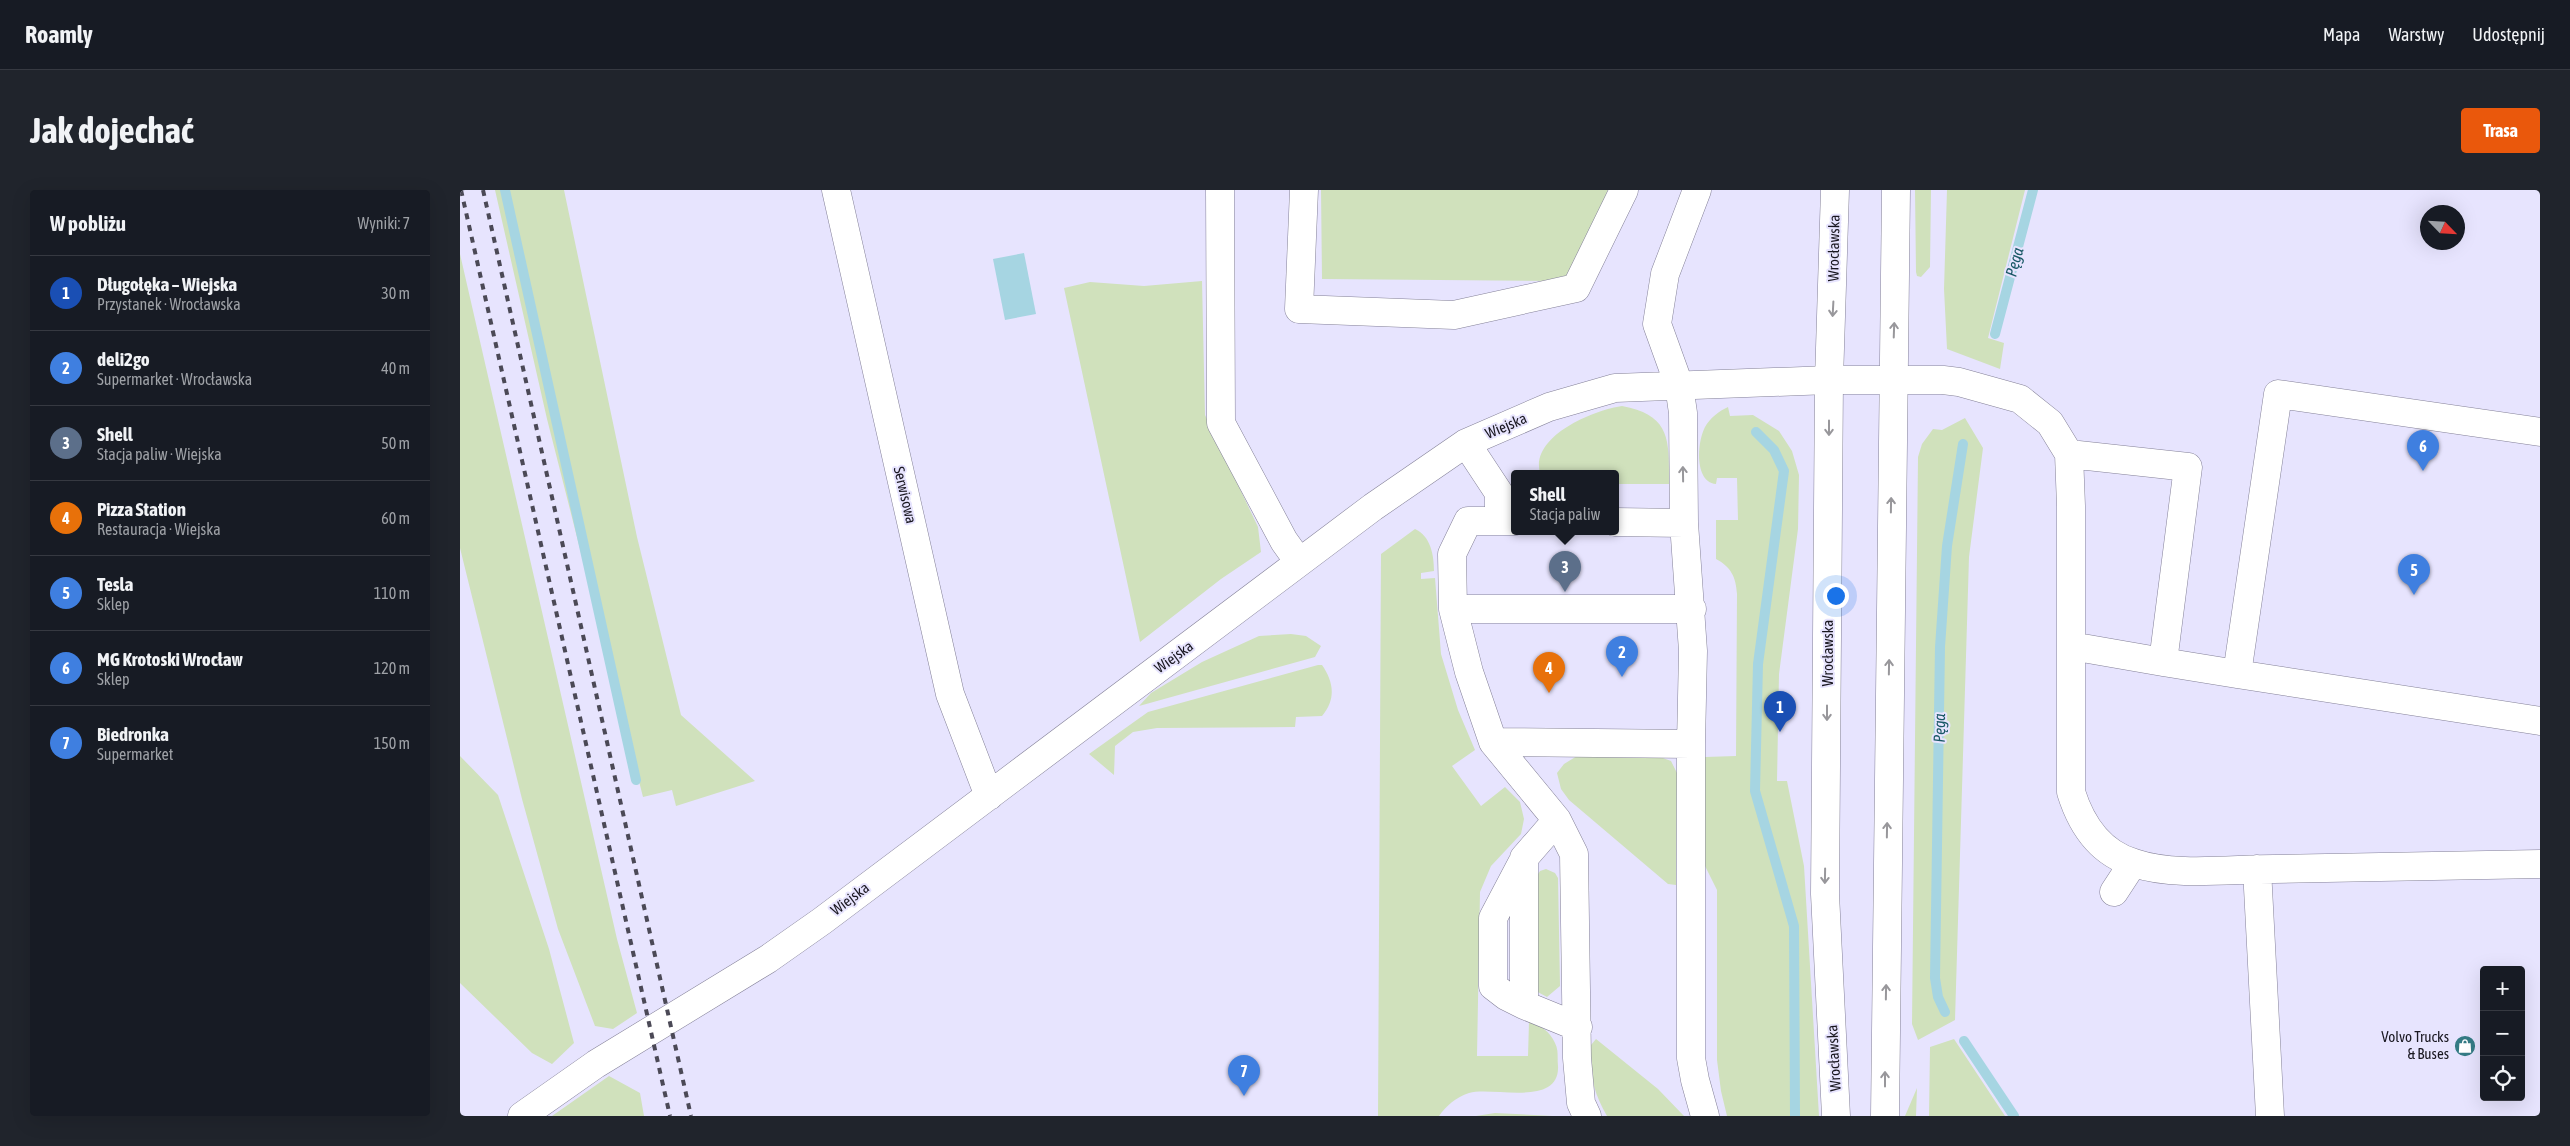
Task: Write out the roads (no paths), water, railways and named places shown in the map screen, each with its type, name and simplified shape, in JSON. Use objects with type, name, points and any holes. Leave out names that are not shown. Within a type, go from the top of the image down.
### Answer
[{"type":"main road","name":"Serwisowa","points":[[836,190],[950,694],[989,796]]},
{"type":"main road","points":[[1220,190],[1221,423],[1284,541],[1299,562]]},
{"type":"main road","points":[[1304,190],[1299,309],[1454,315],[1576,288],[1624,190]]},
{"type":"main road","points":[[1697,190],[1665,274],[1657,324],[1679,384],[1683,413],[1684,523],[1692,609],[1691,1058],[1705,1116]]},
{"type":"main road","name":"Wrocławska","points":[[1835,190],[1829,380],[1825,894],[1836,1116]]},
{"type":"main road","points":[[1885,1116],[1892,379],[1896,190]]},
{"type":"main road","name":"Wiejska","points":[[522,1116],[596,1064],[768,959],[989,796],[1299,562],[1466,443],[1548,407],[1615,388],[1679,384],[1754,384],[1892,379],[1959,382],[2020,399],[2050,423],[2069,454]]},
{"type":"main road","points":[[2238,674],[2278,394],[2540,432]]},
{"type":"main road","points":[[1466,443],[1498,493],[1507,521],[1468,522],[1452,554],[1453,609],[1469,672],[1493,742],[1557,820],[1574,854],[1577,1058],[1581,1104],[1587,1116]]},
{"type":"main road","points":[[2163,662],[2188,467],[2069,454],[2071,506],[2071,792],[2077,811],[2091,835],[2112,853],[2134,863],[2194,870],[2540,864]]},
{"type":"main road","points":[[1619,522],[1684,523]]},
{"type":"main road","points":[[1453,609],[1692,609]]},
{"type":"main road","points":[[2071,646],[2458,710],[2540,721]]},
{"type":"main road","points":[[1493,742],[1691,744]]},
{"type":"main road","points":[[1557,820],[1524,858],[1493,918],[1493,986],[1506,996],[1578,1027]]},
{"type":"main road","points":[[2114,892],[2134,863]]},
{"type":"main road","points":[[2257,869],[2270,1116]]},
{"type":"waterway","points":[[505,190],[636,780]]},
{"type":"waterway","name":"Pęga","points":[[1995,334],[2033,190]]},
{"type":"waterway","points":[[1756,432],[1774,450],[1784,471],[1758,664],[1755,791],[1794,926],[1795,1116]]},
{"type":"waterway","name":"Pęga","points":[[1945,1012],[1938,997],[1935,978],[1940,647],[1947,546],[1963,444]]},
{"type":"waterway","name":"Pęga","points":[[1964,1041],[2014,1116]]},
{"type":"railway","points":[[461,190],[670,1116]]},
{"type":"railway","points":[[483,190],[691,1116]]},
{"type":"place","name":"MG Krotoski Wrocław","points":[[2423,471]]},
{"type":"place","name":"Shell","points":[[1565,592]]},
{"type":"place","name":"Tesla","points":[[2414,595]]},
{"type":"place","name":"deli2go","points":[[1622,677]]},
{"type":"place","name":"Pizza Station","points":[[1549,693]]},
{"type":"place","name":"Długołęka – Wiejska","points":[[1780,732]]},
{"type":"place","name":"Volvo Trucks & Buses","points":[[2465,1046]]},
{"type":"place","name":"Biedronka","points":[[1244,1096]]}]
